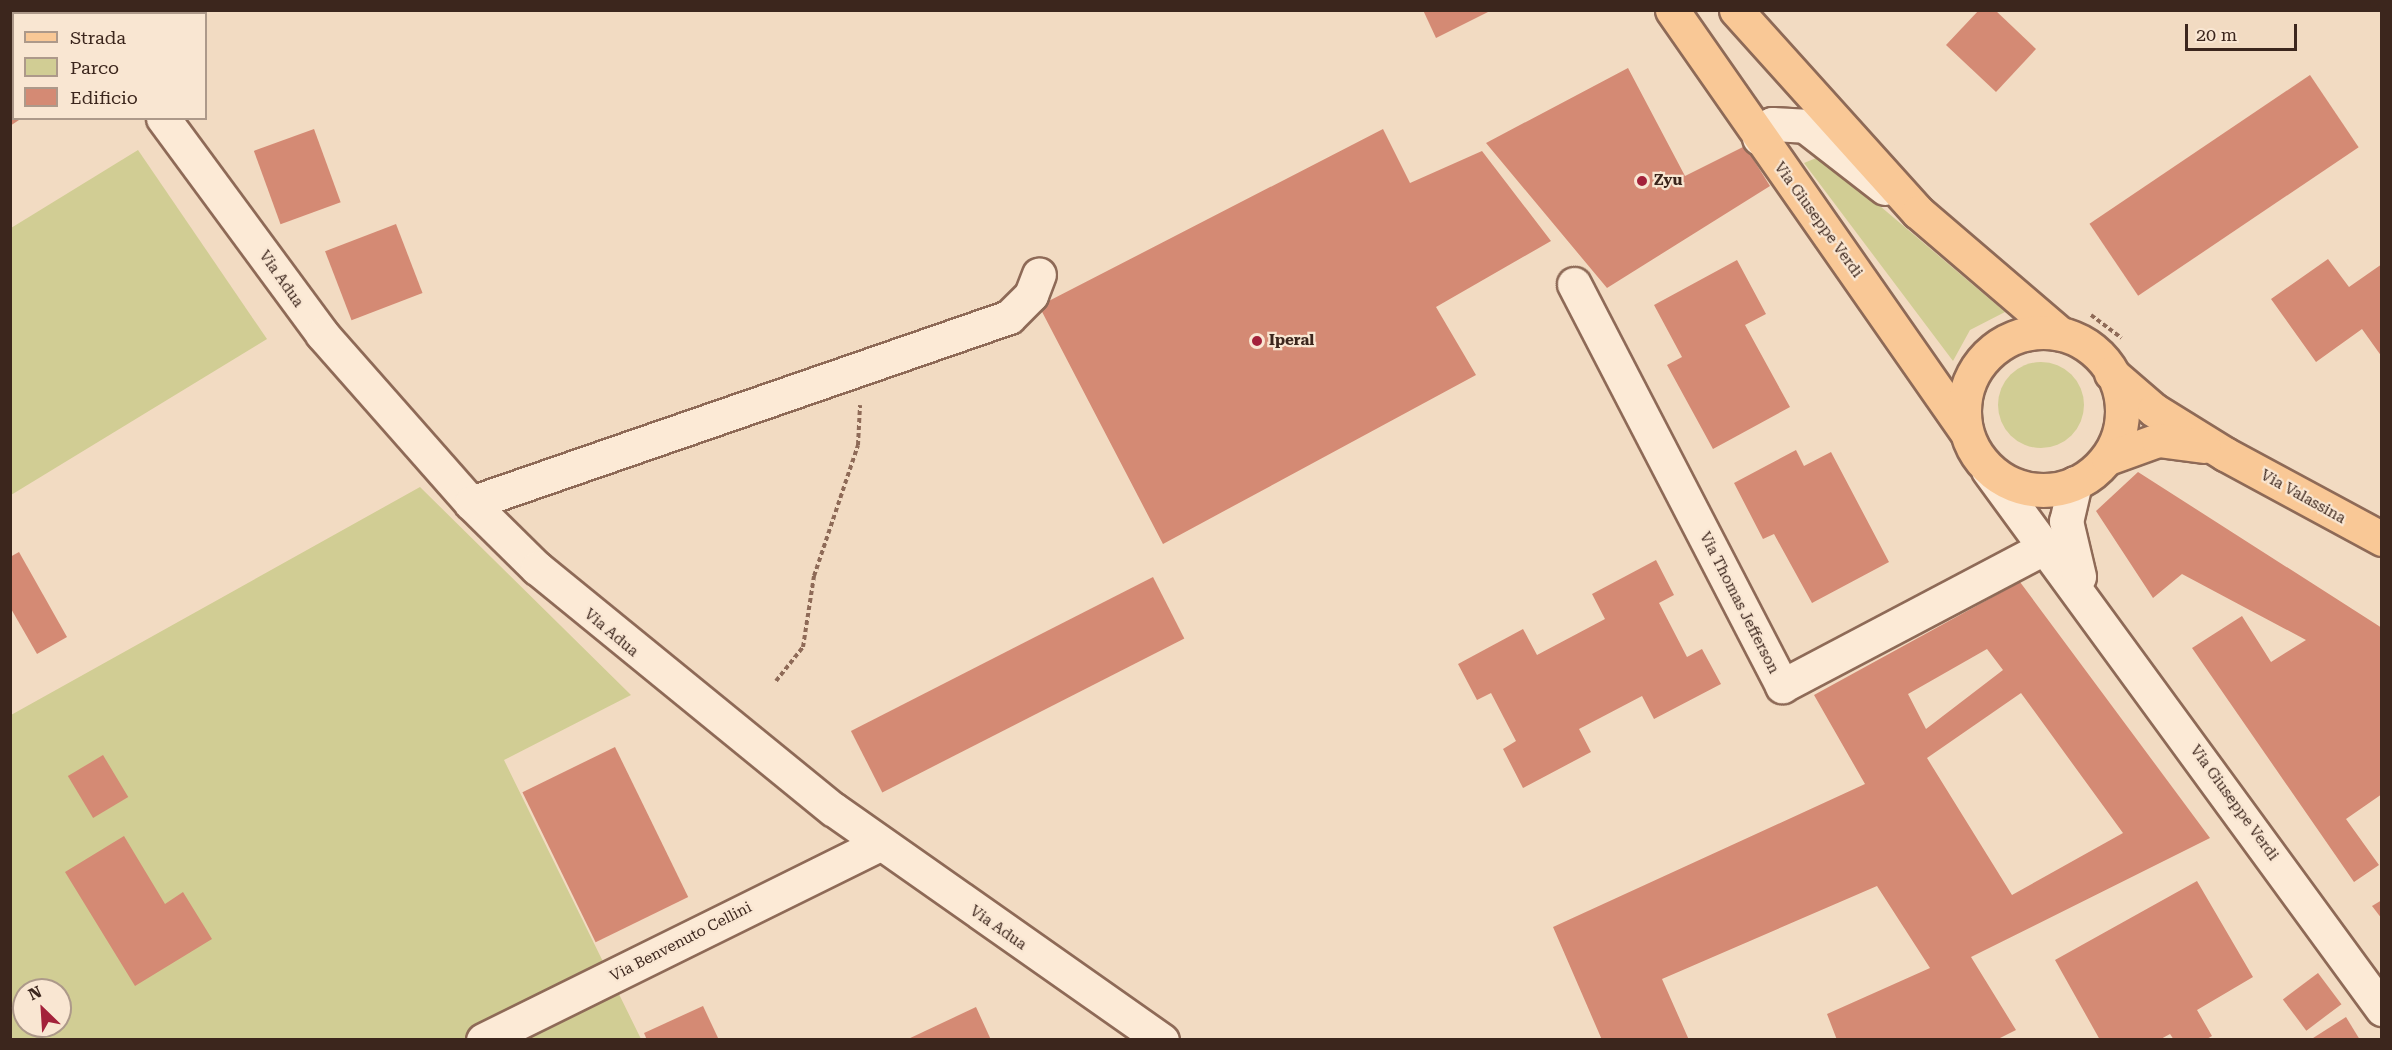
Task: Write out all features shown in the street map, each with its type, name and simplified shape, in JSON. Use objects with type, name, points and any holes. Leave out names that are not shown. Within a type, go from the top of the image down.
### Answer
[{"type":"main road","name":"Via Giuseppe Verdi","points":[[1672,10],[1759,138],[1965,430]]},
{"type":"main road","points":[[1736,10],[1918,212],[2059,333],[2096,352],[2111,373],[2121,391],[2123,418],[2108,458],[2075,483],[2033,491],[1988,470],[1965,430],[1964,398],[1988,354],[2029,332],[2059,333]]},
{"type":"main road","name":"Via Valassina","points":[[2111,373],[2154,410],[2225,454],[2382,539]]},
{"type":"main road","name":"Via Valassina","points":[[2108,458],[2158,441],[2225,454]]},
{"type":"street","name":"Via Adua","points":[[164,120],[312,322],[471,503],[606,630],[879,844],[1162,1040]]},
{"type":"street","points":[[1759,138],[1772,124],[1805,126],[1918,212]]},
{"type":"street","points":[[471,503],[862,370],[1009,317],[1030,294],[1039,274]]},
{"type":"street","name":"Via Thomas Jefferson","points":[[1574,284],[1782,686],[2048,546]]},
{"type":"street","name":"Via Giuseppe Verdi","points":[[1988,470],[2086,598],[2382,1010]]},
{"type":"street","name":"Via Giuseppe Verdi","points":[[2075,483],[2066,521],[2086,598]]},
{"type":"street","name":"Via Benvenuto Cellini","points":[[483,1040],[879,844]]},
{"type":"path","points":[[2080,308],[2125,341]]},
{"type":"path","points":[[776,681],[803,647],[814,576],[858,445],[862,370]]},
{"type":"green space","points":[[138,150],[267,339],[11,495],[11,228]]},
{"type":"green space","points":[[1821,156],[2005,312],[1970,330],[1953,361],[1804,163]]},
{"type":"green space","points":[[2041,362],[2058,365],[2072,374],[2081,388],[2084,405],[2081,422],[2072,436],[2058,445],[2041,448],[2024,445],[2010,436],[2001,422],[1998,405],[2001,388],[2010,374],[2024,365]]},
{"type":"green space","points":[[420,487],[631,695],[504,760],[641,1039],[11,1039],[11,715]]},
{"type":"building","points":[[1423,10],[1492,10],[1436,38]]},
{"type":"building","points":[[1979,10],[1995,10],[2036,49],[1996,92],[1946,45]]},
{"type":"building","name":"Zyu","points":[[1628,68],[1685,176],[1745,146],[1770,186],[1607,288],[1486,143]]},
{"type":"building","points":[[2310,75],[2359,147],[2138,296],[2089,224]]},
{"type":"building","points":[[10,81],[12,120],[19,120],[10,126]]},
{"type":"building","points":[[314,129],[341,202],[281,224],[254,151]]},
{"type":"building","name":"Iperal","points":[[1383,129],[1410,183],[1482,151],[1551,241],[1436,307],[1476,375],[1163,544],[1039,306]]},
{"type":"building","points":[[396,224],[423,293],[352,320],[325,251]]},
{"type":"building","points":[[2328,259],[2349,287],[2382,264],[2382,357],[2362,329],[2316,362],[2271,299]]},
{"type":"building","points":[[1737,260],[1766,314],[1745,325],[1790,407],[1713,449],[1667,365],[1682,357],[1654,305]]},
{"type":"building","points":[[1796,450],[1804,466],[1831,452],[1889,562],[1812,603],[1774,534],[1763,539],[1734,483]]},
{"type":"building","points":[[2138,472],[2382,628],[2382,794],[2346,819],[2379,865],[2354,882],[2192,648],[2242,616],[2271,662],[2306,640],[2182,574],[2153,598],[2096,511]]},
{"type":"building","points":[[19,552],[67,637],[37,654],[10,607],[10,557]]},
{"type":"building","points":[[1656,560],[1674,595],[1659,603],[1687,657],[1702,649],[1721,684],[1654,719],[1642,696],[1579,729],[1591,752],[1523,788],[1503,749],[1516,741],[1491,693],[1477,700],[1458,664],[1523,629],[1537,655],[1605,619],[1592,594]]},
{"type":"building","points":[[1153,577],[1184,638],[882,792],[851,731]]},
{"type":"building","points":[[2020,582],[2210,838],[1971,957],[2016,1030],[1996,1040],[1837,1040],[1827,1014],[1930,968],[1877,886],[1662,979],[1689,1040],[1602,1040],[1553,927],[1865,784],[1814,695]],"holes":[[[1987,649],[2003,670],[1926,729],[1908,694]],[[2021,693],[2123,833],[2012,895],[1927,758]]]},
{"type":"building","points":[[615,747],[688,897],[596,942],[522,792]]},
{"type":"building","points":[[103,755],[128,797],[93,818],[68,776]]},
{"type":"building","points":[[124,836],[165,904],[183,892],[212,939],[135,986],[65,872]]},
{"type":"building","points":[[2197,881],[2253,977],[2197,1010],[2212,1036],[2205,1040],[2174,1040],[2170,1034],[2159,1040],[2100,1040],[2055,960]]},
{"type":"building","points":[[2382,900],[2382,919],[2372,906]]},
{"type":"building","points":[[2318,973],[2341,1004],[2306,1031],[2283,999]]},
{"type":"building","points":[[703,1006],[719,1040],[647,1040],[644,1033]]},
{"type":"building","points":[[976,1007],[991,1040],[906,1040]]},
{"type":"building","points":[[2346,1017],[2360,1040],[2310,1040]]},
{"type":"place","name":"Zyu","points":[[1642,181]]},
{"type":"place","name":"Iperal","points":[[1257,341]]}]
